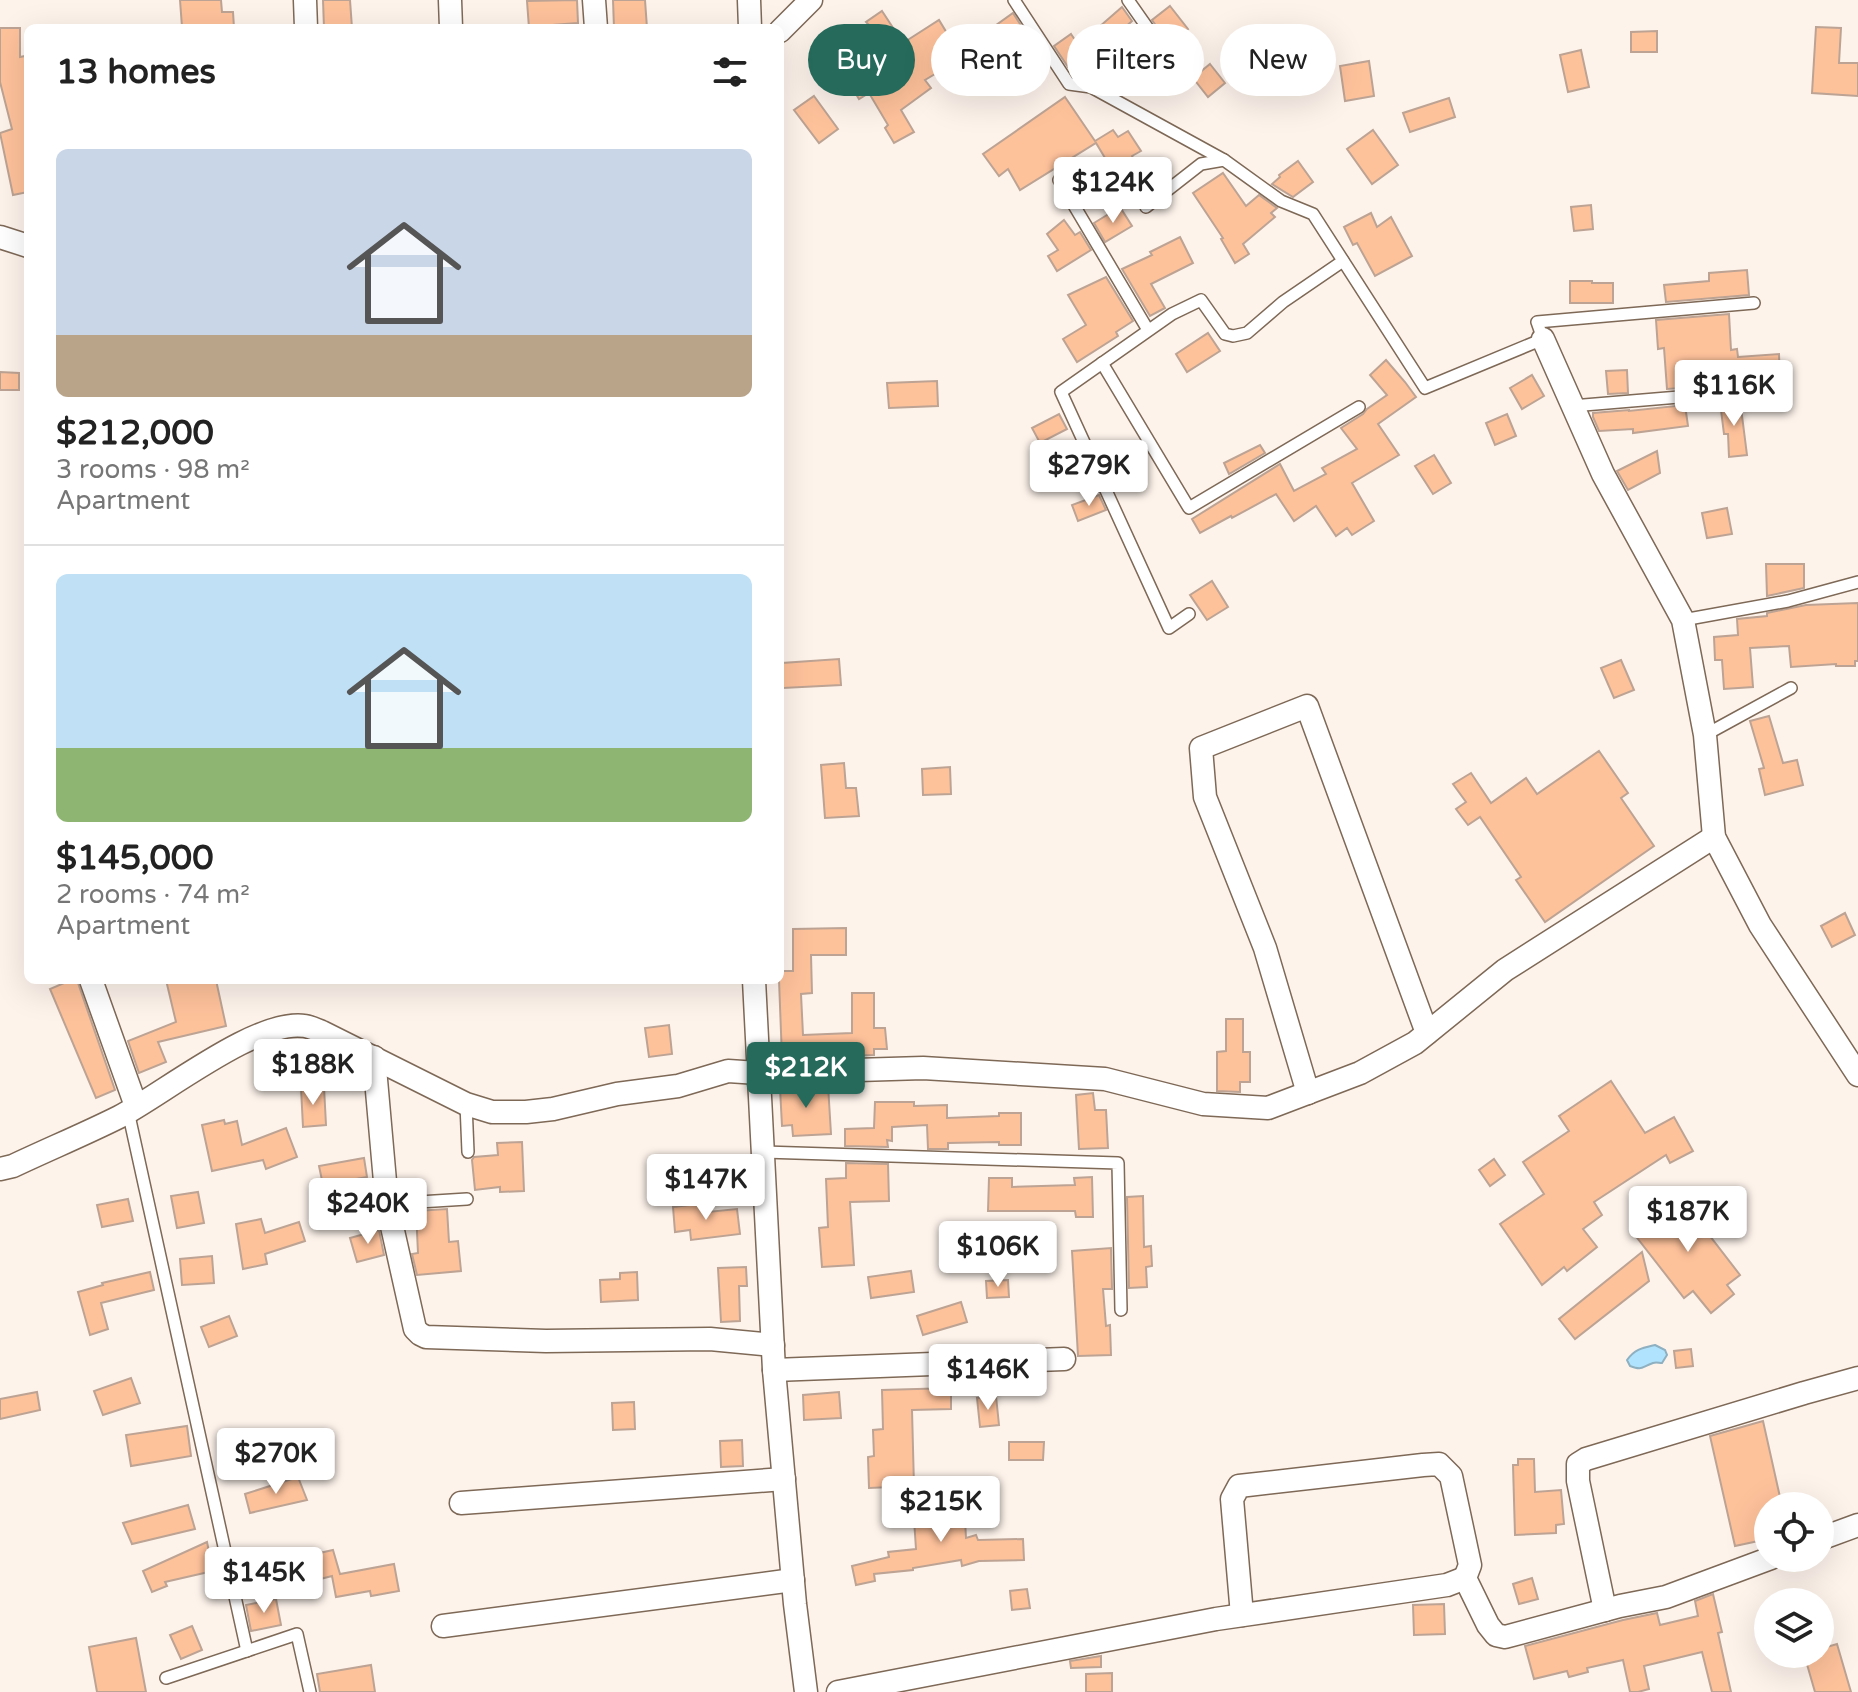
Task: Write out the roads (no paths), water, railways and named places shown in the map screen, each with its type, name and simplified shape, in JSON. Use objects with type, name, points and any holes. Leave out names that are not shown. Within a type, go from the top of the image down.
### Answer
[{"type":"street","points":[[305,0],[306,24]]},
{"type":"street","points":[[450,0],[451,24]]},
{"type":"street","points":[[594,0],[596,24]]},
{"type":"street","points":[[749,0],[750,24]]},
{"type":"street","points":[[784,27],[811,0]]},
{"type":"street","points":[[0,237],[24,245]]},
{"type":"street","points":[[1543,339],[1603,474],[1683,620],[1705,735],[1714,837],[1760,925],[1858,1075]]},
{"type":"street","points":[[1308,1093],[1265,948],[1205,797],[1201,748],[1307,706],[1427,1033]]},
{"type":"street","points":[[0,1169],[13,1166],[132,1109],[227,1050],[287,1026],[304,1026],[322,1032],[466,1104],[492,1112],[553,1109],[626,1092],[678,1086],[728,1071],[758,1073],[923,1068],[1105,1079],[1203,1104],[1268,1108],[1360,1073],[1415,1043],[1505,970],[1714,837]]},
{"type":"street","points":[[92,984],[132,1109]]},
{"type":"street","points":[[754,984],[774,1370],[806,1692]]},
{"type":"street","points":[[374,1057],[387,1204],[415,1329],[426,1337],[546,1341],[710,1339],[773,1345]]},
{"type":"street","points":[[774,1370],[1064,1359]]},
{"type":"street","points":[[1605,1610],[1578,1481],[1578,1464],[1858,1378]]},
{"type":"street","points":[[1242,1615],[1232,1499],[1239,1486],[1439,1464],[1451,1476],[1470,1565],[1465,1578],[1496,1635],[1505,1637],[1666,1597],[1754,1564]]},
{"type":"street","points":[[461,1503],[784,1479]]},
{"type":"street","points":[[1834,1534],[1858,1525]]},
{"type":"street","points":[[838,1692],[1216,1619],[1447,1585],[1465,1578]]},
{"type":"street","points":[[443,1626],[793,1580]]},
{"type":"lane","points":[[1014,0],[1069,84],[1091,87],[1224,160],[1281,201],[1313,214],[1425,388],[1543,339],[1537,322],[1754,303]]},
{"type":"lane","points":[[1128,0],[1145,24]]},
{"type":"lane","points":[[1146,207],[1201,164],[1224,160]]},
{"type":"lane","points":[[1059,180],[1148,330]]},
{"type":"lane","points":[[1189,614],[1169,628],[1061,392],[1172,314],[1201,300],[1225,334],[1247,333],[1283,302],[1343,261]]},
{"type":"lane","points":[[1102,363],[1189,508],[1359,407]]},
{"type":"lane","points":[[1572,406],[1762,390]]},
{"type":"lane","points":[[1683,620],[1788,601],[1858,582]]},
{"type":"lane","points":[[1705,735],[1791,688]]},
{"type":"lane","points":[[466,1104],[468,1152]]},
{"type":"lane","points":[[132,1109],[247,1651]]},
{"type":"lane","points":[[764,1152],[1118,1163],[1121,1310]]},
{"type":"lane","points":[[387,1204],[467,1199]]},
{"type":"lane","points":[[166,1678],[297,1634],[310,1692]]},
{"type":"water","points":[[1655,1345],[1665,1350],[1667,1355],[1662,1363],[1640,1368],[1630,1366],[1627,1360],[1633,1353]]}]
